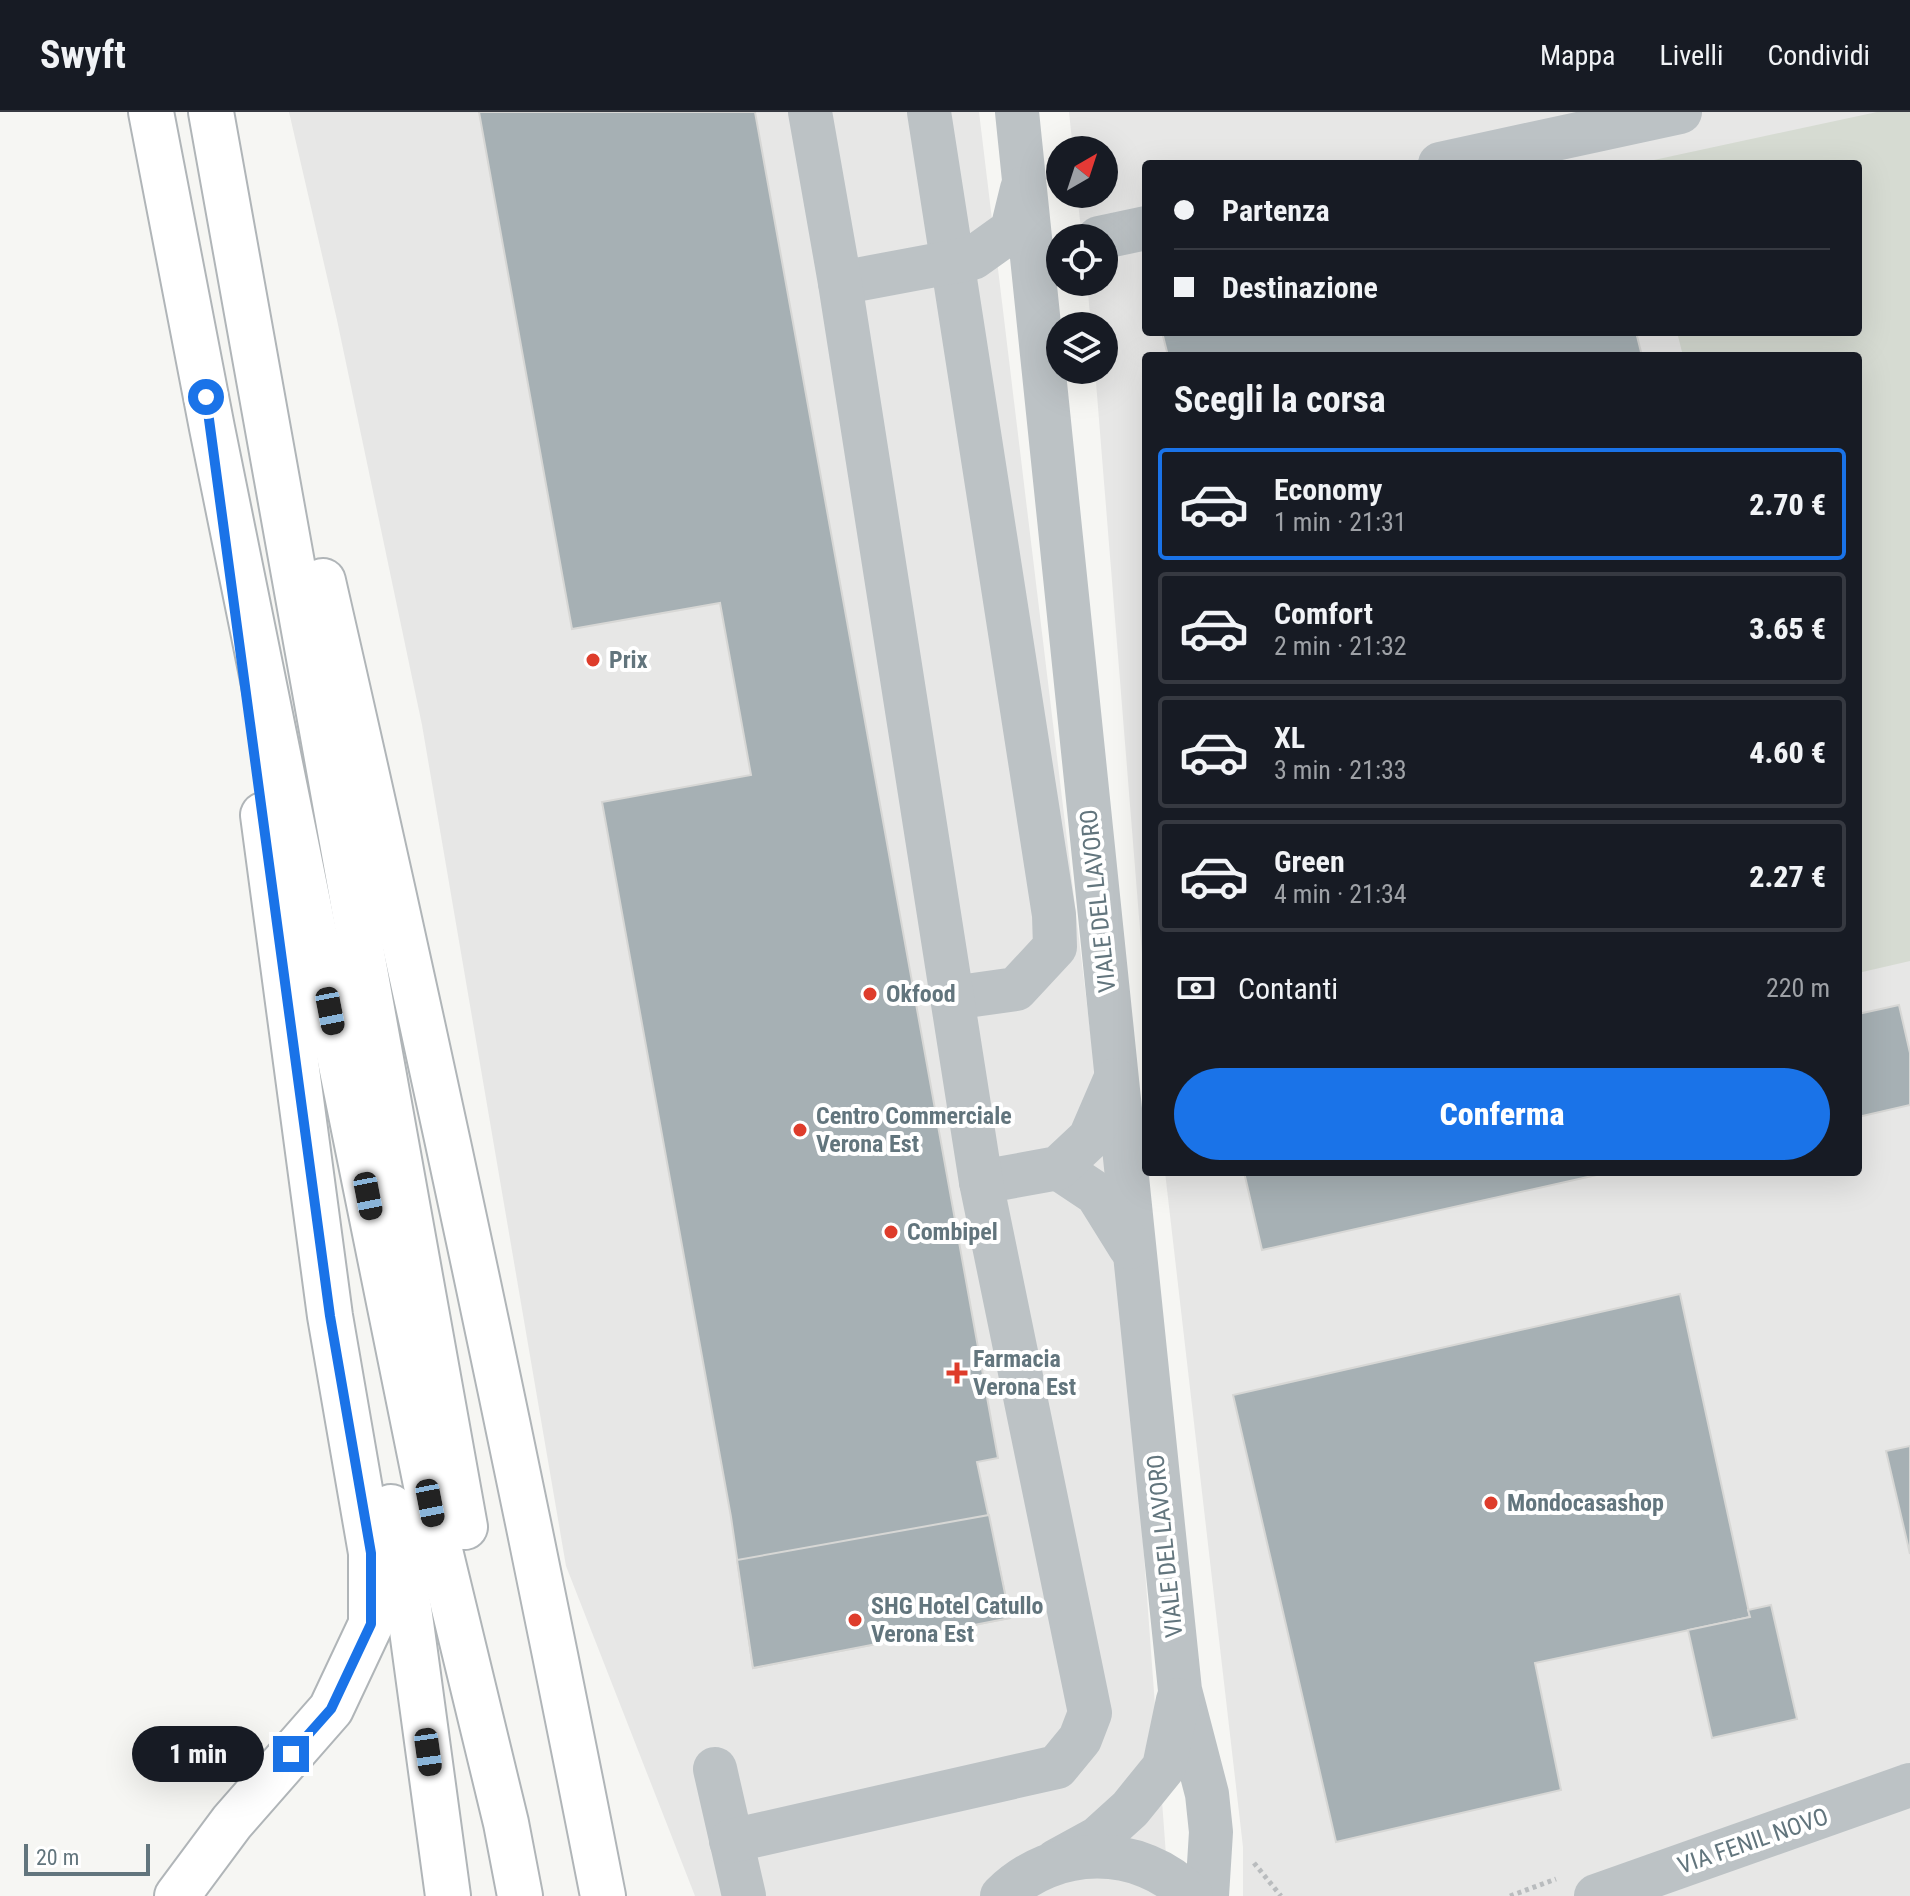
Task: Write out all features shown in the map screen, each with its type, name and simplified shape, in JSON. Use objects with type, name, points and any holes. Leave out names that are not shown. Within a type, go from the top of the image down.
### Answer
[{"type":"highway","points":[[151,112],[436,1534],[506,1823],[520,1896]]},
{"type":"highway","points":[[211,112],[465,1530],[506,1823]]},
{"type":"highway","points":[[263,405],[308,514],[366,767],[529,1519],[603,1896]]},
{"type":"highway","points":[[177,1896],[232,1822],[331,1709],[371,1624],[371,1553],[330,1316],[212,428]]},
{"type":"highway","points":[[212,428],[275,878],[409,1608],[448,1896]]},
{"type":"street","points":[[731,1841],[1057,1767],[1080,1739],[1090,1713],[981,1182],[840,283],[810,112]]},
{"type":"street","points":[[929,112],[963,260],[1055,947],[1016,989],[952,998]]},
{"type":"street","name":"VIALE DEL LAVORO","points":[[1017,112],[1024,184],[1045,249],[1038,326],[1180,1690],[1207,1794],[1211,1832],[1207,1896]]},
{"type":"street","points":[[1458,160],[1680,112]]},
{"type":"street","points":[[840,283],[963,260],[1012,230],[1024,184]]},
{"type":"street","points":[[1118,234],[1142,229]]},
{"type":"street","points":[[963,260],[1015,277],[1038,326]]},
{"type":"street","points":[[981,1182],[1058,1168],[1090,1138],[1116,1077]]},
{"type":"street","points":[[1058,1168],[1097,1194],[1135,1254]]},
{"type":"street","name":"VIALE DEL LAVORO","points":[[1002,1896],[1017,1881],[1098,1838],[1130,1809],[1164,1767],[1180,1690]]},
{"type":"street","points":[[715,1769],[744,1896]]},
{"type":"street","name":"VIA FENIL NOVO","points":[[1596,1896],[1910,1785]]},
{"type":"street","name":"VIALE DEL LAVORO","points":[[1056,1861],[1098,1855],[1139,1862],[1177,1881],[1191,1896]]},
{"type":"shaded area","points":[[289,112],[979,112],[1129,1352],[1169,1896],[695,1896],[566,1566],[422,725],[337,320]]},
{"type":"shaded area","points":[[1069,112],[1910,112],[1910,1896],[1243,1896],[1243,1847],[1165,1176],[1862,1176],[1862,352],[1142,352],[1142,954],[1096,384],[1118,384],[1118,312],[1090,312],[1088,296],[1118,296],[1118,224],[1080,224],[1079,208],[1118,208],[1118,136],[1072,136]]},
{"type":"shaded area","points":[[1877,112],[1910,112],[1910,961],[1862,972],[1862,352],[1682,352],[1678,336],[1862,336],[1862,160],[1654,160]]},
{"type":"building","name":"Centro Commerciale Verona Est","points":[[479,112],[755,112],[998,1458],[977,1462],[1010,1618],[753,1668],[731,1517],[602,802],[751,775],[720,603],[572,629]]},
{"type":"building","points":[[1163,336],[1637,336],[1641,352],[1167,352]]},
{"type":"building","points":[[1899,1005],[1910,1053],[1910,1105],[1862,1116],[1862,1013]]},
{"type":"building","points":[[1245,1176],[1592,1176],[1262,1250]]},
{"type":"building","name":"Mondocasashop","points":[[1680,1294],[1750,1617],[1535,1663],[1561,1790],[1336,1842],[1233,1395]]},
{"type":"building","points":[[1910,1446],[1910,1554],[1886,1451]]},
{"type":"building","points":[[989,1515],[1010,1618],[753,1668],[737,1560]]},
{"type":"building","points":[[1771,1605],[1797,1719],[1712,1738],[1688,1630],[1750,1617],[1748,1610]]},
{"type":"place","name":"Prix","points":[[593,660]]},
{"type":"place","name":"Okfood","points":[[870,994]]},
{"type":"place","name":"Centro Commerciale Verona Est","points":[[800,1130]]},
{"type":"place","name":"Combipel","points":[[891,1232]]},
{"type":"place","name":"Farmacia Verona Est","points":[[957,1373]]},
{"type":"place","name":"Mondocasashop","points":[[1491,1503]]},
{"type":"place","name":"SHG Hotel Catullo Verona Est","points":[[855,1620]]},
{"type":"route","points":[[206,397],[330,1316],[371,1553],[371,1624],[331,1709],[291,1754]]}]
